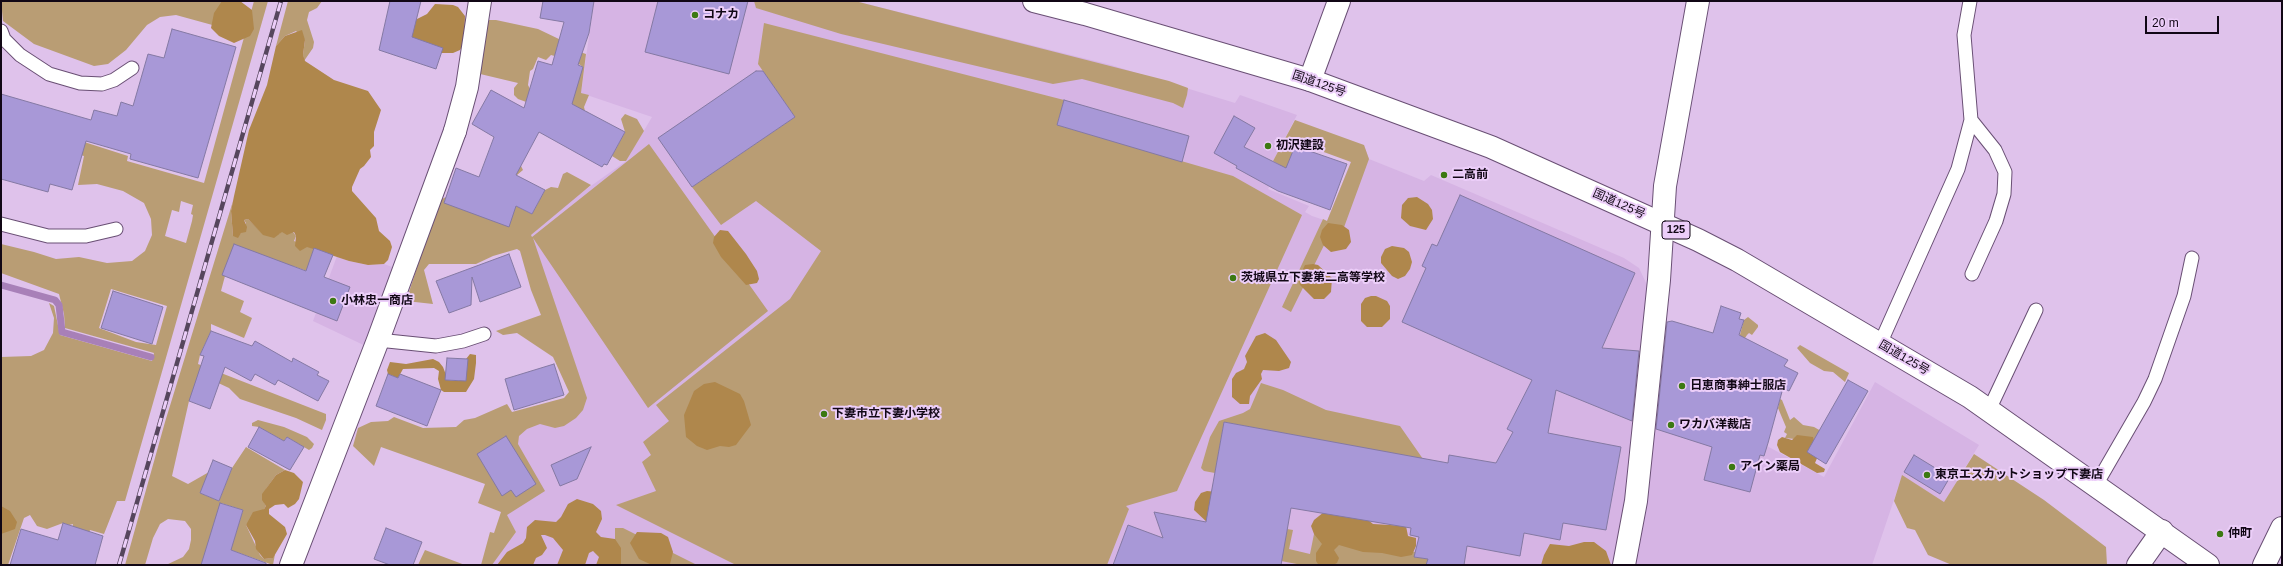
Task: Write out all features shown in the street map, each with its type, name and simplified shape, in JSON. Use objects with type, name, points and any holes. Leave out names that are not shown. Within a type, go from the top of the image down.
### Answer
[{"type":"main road","points":[[291,565],[378,340],[455,131],[467,87],[480,1]]},
{"type":"main road","name":"国道125号","points":[[1034,1],[1085,14],[1310,80],[1491,147],[1662,224],[1737,260],[1989,410],[2208,565]]},
{"type":"main road","points":[[1310,80],[1339,1]]},
{"type":"main road","points":[[1624,565],[1636,501],[1659,280],[1665,186],[1698,1]]},
{"type":"main road","points":[[2264,565],[2282,530]]},
{"type":"main road","points":[[2138,565],[2162,532]]},
{"type":"lane","points":[[1880,344],[1958,169],[1971,120],[1964,35],[1970,1]]},
{"type":"lane","points":[[1,31],[4,39],[20,55],[49,74],[80,84],[102,84],[114,80],[132,68]]},
{"type":"lane","points":[[1971,120],[1995,150],[2005,172],[2004,194],[1996,221],[1972,274]]},
{"type":"lane","points":[[1,224],[48,236],[86,236],[116,229]]},
{"type":"lane","points":[[2096,485],[2144,402],[2155,379],[2184,296],[2192,258]]},
{"type":"lane","points":[[1989,410],[2036,310]]},
{"type":"lane","points":[[378,340],[436,346],[463,341],[484,334]]},
{"type":"shaded area","points":[[1,1],[226,1],[216,26],[176,15],[160,17],[147,25],[126,50],[108,64],[94,66],[34,44],[3,21]]},
{"type":"shaded area","points":[[222,1],[240,1],[252,10],[254,29],[250,36],[234,43],[219,36],[211,28],[214,13]]},
{"type":"shaded area","points":[[254,1],[268,1],[125,501],[117,501],[104,534],[90,530],[88,536],[72,531],[73,524],[69,525],[63,523],[47,529],[37,526],[30,515],[24,518],[8,565],[1,565],[1,357],[31,356],[44,350],[53,333],[54,318],[49,303],[54,306],[60,335],[152,361],[154,353],[65,328],[64,314],[59,294],[1,273],[1,244],[56,259],[79,257],[107,263],[132,261],[145,251],[152,235],[151,219],[144,203],[123,191],[97,184],[78,185],[84,156],[77,154],[81,141],[128,156],[127,161],[204,183]],"holes":[[[181,201],[193,205],[191,214],[193,215],[192,221],[186,243],[165,236],[172,210],[179,212]],[[111,289],[167,306],[156,345],[136,342],[99,328]]]},
{"type":"shaded area","points":[[288,1],[322,1],[317,8],[309,12],[307,20],[314,42],[313,48],[304,61],[303,55],[305,40],[296,31],[285,36],[276,46]]},
{"type":"shaded area","name":"茨城県立下妻第二高等学校","points":[[594,1],[855,1],[1111,65],[1235,103],[1240,95],[1297,115],[1273,161],[1280,165],[1268,189],[1309,206],[1305,212],[1312,216],[1327,221],[1358,144],[1364,145],[1369,159],[1424,181],[1431,175],[1624,258],[1639,268],[1648,287],[1633,448],[1615,565],[492,565],[516,532],[506,515],[506,424],[586,398],[531,235],[574,198],[626,161],[652,117],[581,93]]},
{"type":"shaded area","points":[[754,1],[855,1],[1169,81],[1188,88],[1187,95],[1183,108],[1173,103],[1082,79],[1053,84],[841,34],[756,8]]},
{"type":"shaded area","points":[[435,4],[453,5],[458,7],[465,16],[464,43],[460,50],[453,53],[434,53],[411,38],[413,21],[427,14]]},
{"type":"shaded area","points":[[486,20],[496,20],[538,29],[561,40],[571,49],[586,54],[581,93],[589,95],[584,107],[585,111],[588,112],[586,116],[540,107],[518,99],[514,95],[514,88],[518,83],[476,73]],"holes":[[[551,55],[576,62],[583,67],[530,89],[528,85],[530,71],[533,69],[538,57],[546,60]]]},
{"type":"shaded area","points":[[764,23],[1064,100],[1057,125],[1233,176],[1302,215],[1177,491],[1126,506],[1129,509],[1107,565],[736,565],[616,505],[656,491],[642,462],[651,455],[643,442],[669,421],[656,405],[790,299],[821,251],[756,201],[721,225],[692,187],[795,117],[758,64]]},
{"type":"shaded area","points":[[302,30],[305,40],[303,55],[305,61],[334,80],[368,91],[381,110],[374,132],[374,146],[370,150],[371,157],[360,169],[352,187],[352,191],[376,218],[379,231],[390,241],[392,247],[388,260],[384,264],[368,265],[349,261],[307,247],[300,251],[295,246],[296,236],[294,232],[287,235],[282,232],[274,238],[263,235],[248,219],[244,220],[247,227],[246,232],[241,233],[238,238],[233,236],[231,211],[234,196],[249,130],[267,85],[276,46],[285,36]]},
{"type":"shaded area","points":[[625,114],[637,119],[644,131],[626,161],[620,161],[612,156],[625,132],[621,119]]},
{"type":"shaded area","points":[[1295,120],[1364,145],[1369,159],[1343,230],[1334,225],[1291,312],[1282,307],[1323,219],[1327,221],[1351,162],[1302,144],[1295,146],[1286,172],[1278,168],[1280,165],[1273,161]]},
{"type":"shaded area","points":[[649,144],[768,311],[648,408],[533,238],[587,398],[583,410],[576,418],[564,426],[555,428],[540,424],[527,429],[519,436],[518,444],[545,491],[507,515],[516,532],[492,565],[481,565],[490,532],[494,533],[501,512],[478,503],[485,484],[381,447],[374,466],[353,446],[358,428],[371,422],[388,421],[394,417],[423,428],[456,427],[464,420],[475,418],[507,404],[512,412],[564,398],[569,392],[553,357],[517,333],[503,335],[496,331],[541,315],[531,290],[520,251],[517,249],[493,256],[476,264],[429,264],[424,270],[433,304],[406,301],[437,207],[442,199],[446,197],[444,203],[519,162],[523,170],[517,175],[512,173],[499,197],[532,214],[545,190],[551,187],[558,188],[563,174],[567,172],[591,185],[531,235],[532,237]]},
{"type":"shaded area","points":[[1417,197],[1428,204],[1432,210],[1433,219],[1426,230],[1410,226],[1401,218],[1402,205],[1408,198]]},
{"type":"shaded area","points":[[233,201],[231,211],[233,236],[241,233],[246,223],[244,220],[248,219],[261,232],[279,234],[282,231],[293,232],[296,236],[294,241],[314,249],[307,271],[293,266],[292,268],[225,276],[221,291],[244,301],[240,312],[252,318],[244,338],[211,324],[211,331],[200,355],[198,364],[326,414],[326,420],[322,430],[296,418],[240,399],[229,388],[214,381],[189,401],[172,476],[188,484],[209,472],[200,493],[219,501],[232,468],[246,447],[285,470],[276,475],[266,489],[264,502],[266,506],[264,509],[246,525],[260,555],[264,559],[272,558],[275,554],[273,565],[228,549],[234,539],[243,510],[221,503],[202,565],[166,565],[183,557],[189,549],[191,540],[191,529],[185,521],[168,519],[160,524],[153,538],[145,565],[125,565],[165,422]]},
{"type":"shaded area","points":[[1328,223],[1342,225],[1349,230],[1351,242],[1346,249],[1331,252],[1323,245],[1320,237],[1322,230]]},
{"type":"shaded area","points":[[720,230],[728,231],[746,254],[757,271],[759,279],[757,283],[746,285],[721,257],[713,243],[714,237]]},
{"type":"shaded area","points":[[1392,246],[1404,248],[1409,252],[1412,262],[1410,269],[1405,276],[1398,279],[1392,276],[1381,263],[1381,257],[1385,249]]},
{"type":"shaded area","points":[[337,256],[349,261],[368,265],[384,264],[403,271],[374,350],[313,321]]},
{"type":"shaded area","points":[[1305,265],[1318,265],[1332,278],[1331,292],[1324,299],[1314,299],[1300,285],[1298,278]]},
{"type":"shaded area","points":[[1376,296],[1387,301],[1390,306],[1390,319],[1382,327],[1367,327],[1361,321],[1361,304],[1365,298]]},
{"type":"shaded area","points":[[1748,317],[1758,325],[1758,327],[1752,335],[1749,333],[1743,341],[1738,342],[1744,320]]},
{"type":"shaded area","points":[[1265,333],[1276,340],[1291,362],[1289,368],[1279,371],[1263,370],[1261,374],[1262,379],[1250,396],[1249,404],[1240,404],[1232,397],[1232,379],[1236,373],[1244,369],[1247,362],[1245,356],[1256,336]]},
{"type":"shaded area","points":[[1800,345],[1849,373],[1845,382],[1833,372],[1824,371],[1810,363],[1797,348]]},
{"type":"shaded area","points":[[1661,353],[1711,369],[1767,446],[1824,477],[1875,382],[1979,445],[1944,502],[1902,476],[1872,565],[1624,565]]},
{"type":"shaded area","points":[[470,354],[476,355],[476,363],[474,379],[466,392],[444,392],[441,390],[438,379],[439,371],[434,368],[403,369],[398,378],[388,374],[387,370],[390,362],[406,364],[433,359],[439,362],[443,367],[448,380],[459,381],[467,368],[466,359]]},
{"type":"shaded area","points":[[715,382],[740,394],[744,401],[751,425],[736,445],[729,447],[720,446],[707,450],[697,446],[686,437],[684,415],[694,391],[704,384]]},
{"type":"shaded area","points":[[1261,383],[1283,390],[1326,410],[1400,426],[1423,459],[1224,422],[1215,473],[1204,471],[1201,468],[1210,437],[1219,421],[1243,413],[1250,409]]},
{"type":"shaded area","points":[[1780,399],[1782,400],[1790,420],[1794,417],[1803,425],[1814,427],[1828,435],[1814,441],[1785,438],[1787,434],[1784,432],[1786,427],[1778,408]]},
{"type":"shaded area","points":[[258,420],[284,427],[307,437],[314,444],[309,450],[287,437],[284,441],[259,427],[252,426],[252,423]]},
{"type":"shaded area","points":[[1797,435],[1813,437],[1818,456],[1815,463],[1825,469],[1824,472],[1817,473],[1780,452],[1777,445],[1778,440],[1782,437],[1792,440]]},
{"type":"shaded area","points":[[1974,454],[2044,500],[2106,547],[2107,565],[1952,565],[1928,555],[1915,530],[1907,528],[1894,501],[1902,475],[1944,502]]},
{"type":"shaded area","points":[[285,470],[294,473],[303,482],[299,499],[295,504],[288,508],[284,504],[275,505],[269,509],[269,514],[285,527],[287,534],[273,558],[264,559],[256,549],[255,541],[246,525],[253,512],[264,509],[266,506],[262,500],[262,494],[276,475]]},
{"type":"shaded area","points":[[1207,491],[1217,492],[1210,525],[1194,510],[1195,502],[1201,493]]},
{"type":"shaded area","points":[[577,499],[593,504],[601,511],[602,519],[596,532],[601,537],[615,539],[621,548],[621,565],[596,565],[599,557],[593,551],[589,553],[585,565],[557,565],[563,550],[553,538],[541,535],[547,548],[542,555],[536,558],[533,565],[497,565],[507,552],[523,543],[526,538],[527,527],[535,520],[556,522],[561,517],[568,504]]},
{"type":"shaded area","points":[[1,506],[10,511],[17,522],[15,529],[1,534]]},
{"type":"shaded area","points":[[1324,512],[1368,520],[1373,524],[1406,526],[1408,536],[1416,538],[1416,546],[1412,555],[1401,557],[1382,553],[1363,552],[1339,545],[1334,550],[1339,558],[1337,563],[1333,565],[1318,564],[1316,561],[1316,553],[1322,544],[1314,534],[1311,526],[1314,520]]},
{"type":"shaded area","points":[[615,528],[623,528],[697,565],[604,565],[615,539]]},
{"type":"shaded area","points":[[1287,529],[1293,530],[1289,549],[1310,554],[1315,529],[1415,552],[1415,557],[1428,559],[1426,565],[1302,565],[1281,561]]},
{"type":"shaded area","points":[[637,532],[661,533],[668,537],[673,552],[670,564],[652,565],[639,559],[630,543]]},
{"type":"shaded area","points":[[1584,542],[1594,542],[1606,551],[1611,565],[1541,565],[1550,544],[1569,546]]},
{"type":"shaded area","points":[[425,550],[465,565],[418,565]]},
{"type":"building","points":[[390,1],[421,1],[412,37],[443,48],[436,69],[379,50]]},
{"type":"building","points":[[543,1],[594,1],[589,33],[578,65],[583,67],[572,104],[625,132],[607,165],[604,164],[602,167],[539,132],[516,175],[545,190],[532,214],[516,206],[509,227],[444,203],[456,168],[479,177],[494,137],[472,124],[491,90],[524,108],[538,61],[552,65],[564,22],[540,18]]},
{"type":"building","points":[[658,1],[748,1],[729,74],[645,52]]},
{"type":"building","points":[[172,29],[236,47],[198,178],[130,159],[131,154],[86,141],[72,190],[50,184],[48,192],[1,179],[1,94],[91,120],[94,110],[117,116],[121,102],[133,106],[148,54],[164,58]]},
{"type":"building","points":[[756,71],[763,71],[795,117],[692,187],[658,138]]},
{"type":"building","points":[[1064,100],[1189,136],[1182,162],[1057,125]]},
{"type":"building","points":[[1234,116],[1255,128],[1244,147],[1286,168],[1295,146],[1347,164],[1330,210],[1278,191],[1236,168],[1237,166],[1214,153]]},
{"type":"building","points":[[1460,195],[1635,273],[1602,348],[1639,351],[1632,421],[1556,390],[1548,433],[1621,447],[1606,530],[1563,523],[1560,540],[1524,533],[1520,556],[1467,546],[1464,565],[1426,565],[1428,559],[1414,557],[1419,537],[1410,535],[1411,528],[1291,508],[1281,565],[1113,565],[1128,525],[1163,538],[1154,512],[1206,522],[1224,422],[1448,463],[1449,455],[1496,463],[1513,432],[1507,429],[1532,380],[1402,322],[1426,268],[1422,266],[1432,244],[1437,246]]},
{"type":"building","points":[[234,244],[306,271],[314,248],[333,255],[324,277],[350,287],[337,321],[222,275]]},
{"type":"building","points":[[509,254],[521,287],[480,302],[472,277],[471,305],[449,313],[436,281]]},
{"type":"building","points":[[113,291],[163,307],[152,344],[101,328]]},
{"type":"building","points":[[1721,306],[1741,313],[1739,319],[1744,320],[1739,335],[1788,360],[1784,366],[1798,373],[1789,391],[1783,388],[1764,456],[1760,455],[1750,492],[1704,480],[1712,447],[1656,429],[1667,322],[1672,321],[1713,333]]},
{"type":"building","points":[[211,331],[252,346],[255,341],[292,362],[293,358],[319,372],[317,375],[329,381],[318,401],[278,380],[275,385],[255,374],[251,381],[225,367],[210,409],[189,401],[204,356],[200,355]]},
{"type":"building","points":[[447,358],[468,359],[466,381],[445,380]]},
{"type":"building","points":[[554,364],[564,395],[514,410],[505,379]]},
{"type":"building","points":[[388,374],[398,378],[400,374],[441,390],[427,426],[376,406]]},
{"type":"building","points":[[1848,380],[1868,391],[1826,464],[1807,452]]},
{"type":"building","points":[[259,427],[284,441],[287,437],[304,447],[290,470],[248,447]]},
{"type":"building","points":[[506,436],[536,484],[516,497],[511,490],[502,496],[477,454]]},
{"type":"building","points":[[591,447],[577,479],[560,486],[551,465]]},
{"type":"building","points":[[1914,455],[1950,477],[1940,494],[1904,472]]},
{"type":"building","points":[[213,460],[232,468],[219,501],[200,493]]},
{"type":"building","points":[[220,503],[243,510],[231,550],[266,563],[266,565],[201,565]]},
{"type":"building","points":[[63,523],[103,536],[95,565],[10,565],[21,529],[58,540]]},
{"type":"building","points":[[386,528],[422,542],[413,565],[390,565],[374,559]]},
{"type":"waterway","points":[[1,285],[55,300],[59,305],[62,332],[151,357]]},
{"type":"railway","points":[[119,565],[281,1]]},
{"type":"place","name":"コナカ","points":[[695,15]]},
{"type":"place","name":"初沢建設","points":[[1268,146]]},
{"type":"place","name":"二高前","points":[[1444,175]]},
{"type":"place","name":"茨城県立下妻第二高等学校","points":[[1233,278]]},
{"type":"place","name":"小林忠一商店","points":[[333,301]]},
{"type":"place","name":"日恵商事紳士服店","points":[[1682,386]]},
{"type":"place","name":"下妻市立下妻小学校","points":[[824,414]]},
{"type":"place","name":"ワカバ洋裁店","points":[[1671,425]]},
{"type":"place","name":"アイン薬局","points":[[1732,467]]},
{"type":"place","name":"東京エスカットショップ下妻店","points":[[1927,475]]},
{"type":"place","name":"仲町","points":[[2220,534]]}]
